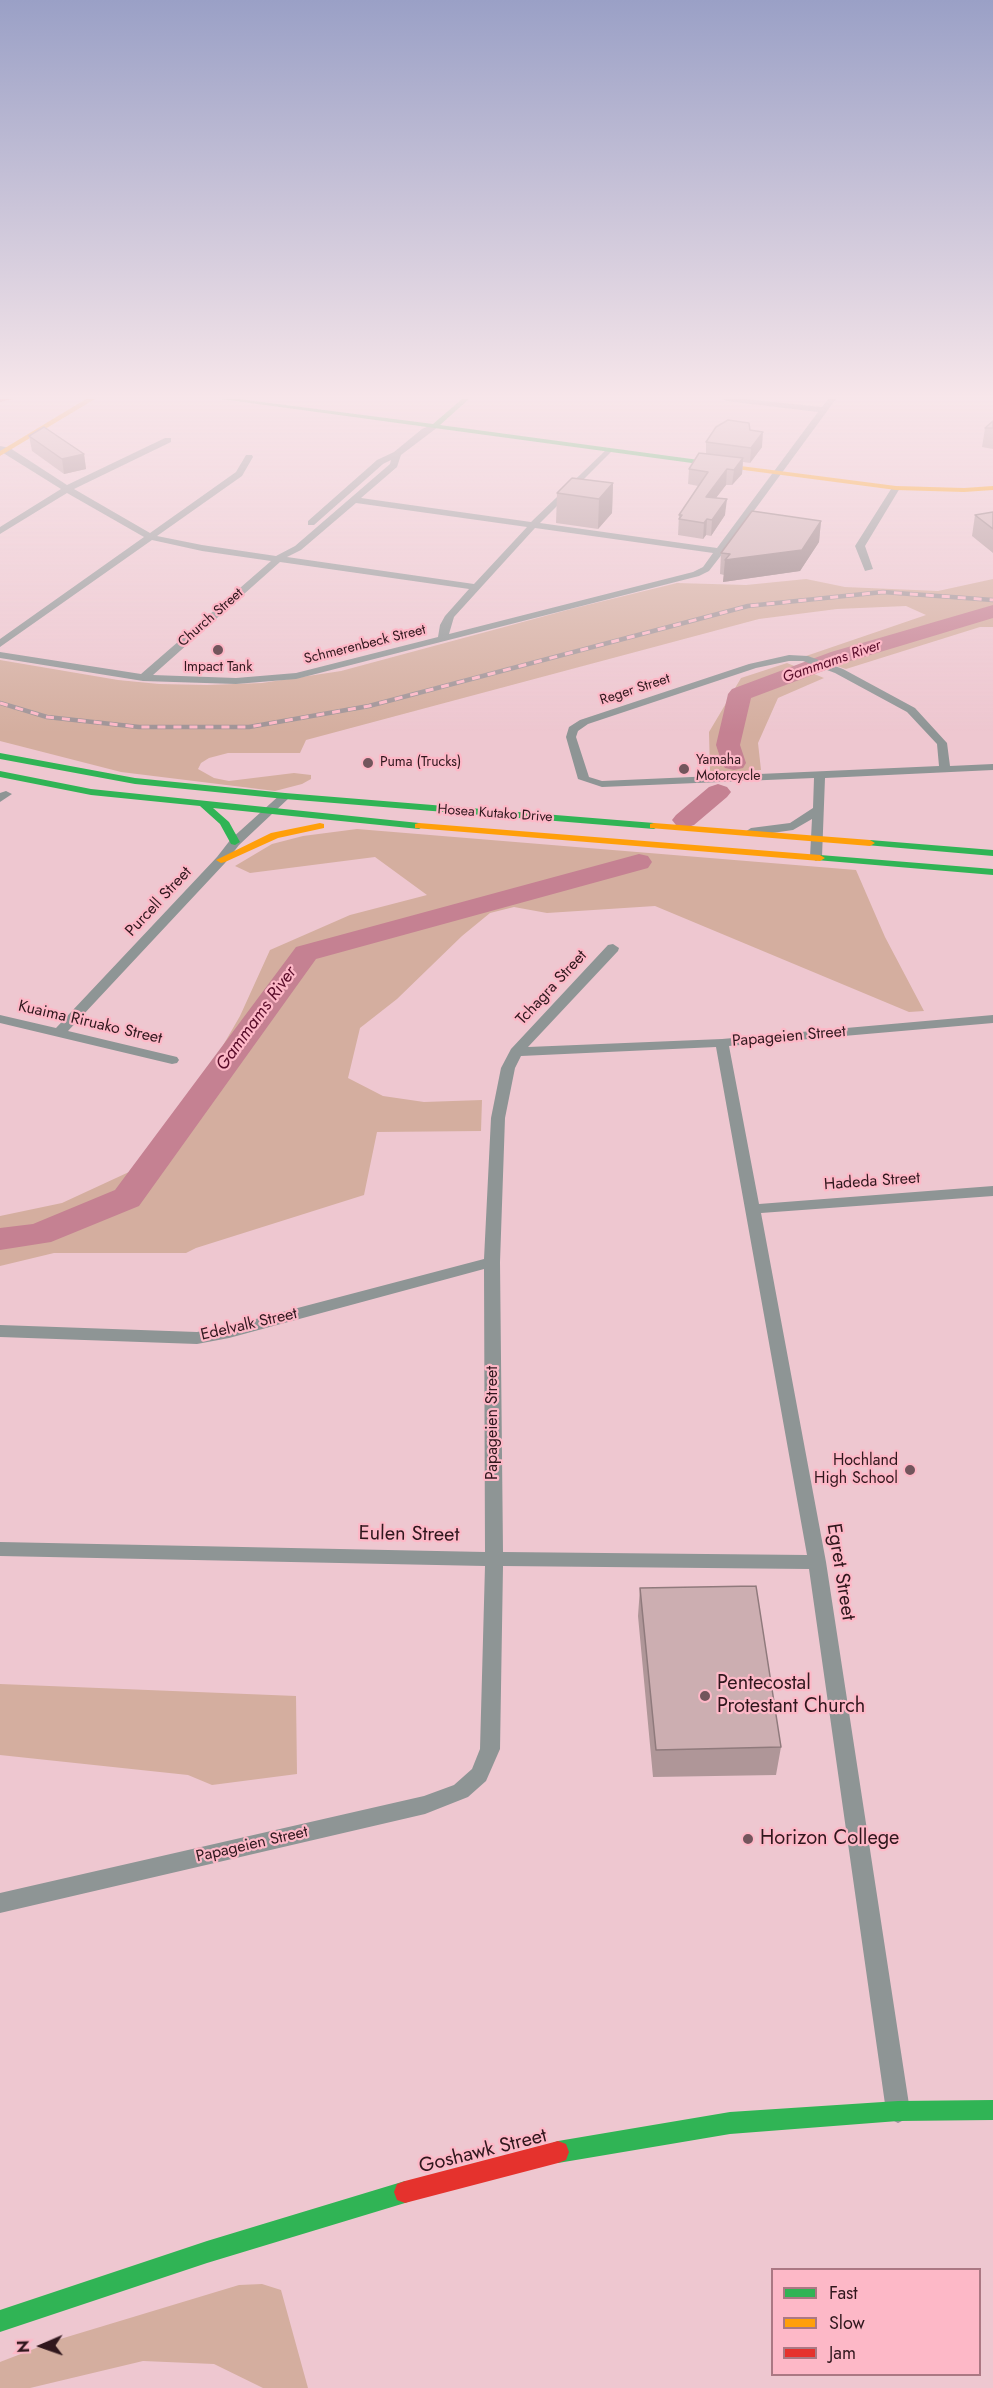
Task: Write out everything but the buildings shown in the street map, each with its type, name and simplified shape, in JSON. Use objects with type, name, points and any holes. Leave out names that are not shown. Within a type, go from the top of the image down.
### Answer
[{"type":"main road","name":"Hosea Kutako Drive","points":[[0,756],[135,781],[285,796],[993,853]]},
{"type":"main road","name":"Hosea Kutako Drive","points":[[0,774],[91,792],[205,806],[361,821],[993,872]]},
{"type":"main road","points":[[205,806],[224,822],[235,842]]},
{"type":"main road","points":[[221,860],[274,835],[300,828],[361,821]]},
{"type":"main road","name":"Goshawk Street","points":[[0,2321],[207,2252],[441,2181],[534,2157],[730,2123],[898,2111],[993,2110]]},
{"type":"street","points":[[0,531],[33,510]]},
{"type":"street","points":[[104,510],[150,537],[202,548],[476,587]]},
{"type":"street","points":[[0,644],[188,510]]},
{"type":"street","name":"Church Street","points":[[279,558],[286,546],[326,510]]},
{"type":"street","name":"Church Street","points":[[143,678],[279,558],[298,548],[342,510]]},
{"type":"street","points":[[432,510],[720,551]]},
{"type":"street","points":[[443,638],[445,625],[450,616],[548,510]]},
{"type":"street","name":"Schmerenbeck Street","points":[[0,655],[143,678],[237,681],[296,676],[696,574],[706,569],[751,510]]},
{"type":"street","points":[[868,569],[860,546],[882,510]]},
{"type":"street","name":"Reger Street","points":[[945,768],[942,743],[911,710],[839,671],[817,662],[789,658],[753,666],[584,722],[573,729],[571,737],[584,779],[597,784],[993,767]]},
{"type":"street","points":[[816,857],[820,774]]},
{"type":"street","name":"Purcell Street","points":[[58,1033],[221,860],[235,842],[285,796]]},
{"type":"street","points":[[736,833],[793,826],[819,809]]},
{"type":"street","name":"Tchagra Street","points":[[516,1052],[613,948]]},
{"type":"street","name":"Kuaima Riruako Street","points":[[0,1019],[172,1060]]},
{"type":"street","name":"Papageien Street","points":[[0,1903],[426,1806],[461,1791],[479,1775],[490,1749],[494,1559],[492,1262],[498,1118],[508,1068],[516,1052],[722,1043],[993,1020]]},
{"type":"street","name":"Egret Street","points":[[722,1043],[817,1562],[898,2111]]},
{"type":"street","name":"Hadeda Street","points":[[753,1209],[993,1191]]},
{"type":"street","name":"Edelvalk Street","points":[[0,1331],[197,1338],[229,1332],[492,1262]]},
{"type":"street","name":"Eulen Street","points":[[0,1549],[494,1559],[817,1562]]},
{"type":"shaded area","points":[[806,579],[845,587],[938,591],[993,579],[993,627],[980,627],[846,669],[806,656],[926,615],[906,606],[837,609],[759,619],[306,740],[300,753],[228,753],[209,758],[201,763],[198,769],[214,778],[229,781],[294,773],[311,775],[311,779],[302,784],[275,791],[121,772],[0,741],[0,660],[118,680],[159,684],[262,683],[341,671],[677,583],[746,585]]},
{"type":"shaded area","points":[[787,663],[824,678],[778,698],[758,743],[761,770],[710,773],[709,732],[741,678]]},
{"type":"shaded area","points":[[357,829],[856,870],[885,937],[924,1011],[909,1012],[655,906],[547,913],[514,907],[490,913],[462,936],[397,999],[360,1028],[348,1078],[383,1096],[424,1102],[482,1100],[481,1131],[377,1132],[364,1195],[186,1253],[54,1253],[0,1266],[0,1216],[62,1203],[129,1172],[206,1075],[240,1016],[270,950],[350,915],[427,895],[375,857],[250,873],[235,866],[272,844],[303,836]]},
{"type":"shaded area","points":[[0,1684],[296,1696],[297,1774],[212,1785],[188,1775],[0,1755]]},
{"type":"shaded area","points":[[262,2284],[281,2290],[308,2388],[263,2388],[214,2364],[143,2361],[30,2388],[0,2388],[0,2362],[57,2340],[239,2285]]},
{"type":"waterway","name":"Gammams River","points":[[734,763],[728,745],[740,694],[839,657],[993,611]]},
{"type":"waterway","name":"Gammams River","points":[[685,820],[718,792]]},
{"type":"waterway","name":"Gammams River","points":[[0,1239],[39,1234],[127,1198],[306,953],[639,862]]},
{"type":"railway","points":[[0,703],[47,717],[139,727],[249,727],[369,706],[748,606],[883,592],[993,600]]},
{"type":"traffic: fast","points":[[0,756],[135,781],[285,796],[654,826]]},
{"type":"traffic: fast","points":[[0,774],[91,792],[419,826]]},
{"type":"traffic: fast","points":[[205,806],[224,822],[235,842]]},
{"type":"traffic: fast","points":[[870,843],[993,853]]},
{"type":"traffic: fast","points":[[820,858],[993,872]]},
{"type":"traffic: fast","points":[[558,2152],[730,2123],[898,2111],[993,2110]]},
{"type":"traffic: fast","points":[[0,2321],[207,2252],[405,2192]]},
{"type":"traffic: slow","points":[[221,860],[275,835],[320,826]]},
{"type":"traffic: slow","points":[[419,826],[820,858]]},
{"type":"traffic: slow","points":[[654,826],[870,843]]},
{"type":"traffic: jam","points":[[405,2192],[558,2152]]},
{"type":"place","name":"Impact Tank","points":[[218,650]]},
{"type":"place","name":"Puma (Trucks)","points":[[368,763]]},
{"type":"place","name":"Yamaha Motorcycle","points":[[684,769]]},
{"type":"place","name":"Hochland High School","points":[[910,1470]]},
{"type":"place","name":"Pentecostal Protestant Church","points":[[705,1696]]},
{"type":"place","name":"Horizon College","points":[[748,1839]]}]
